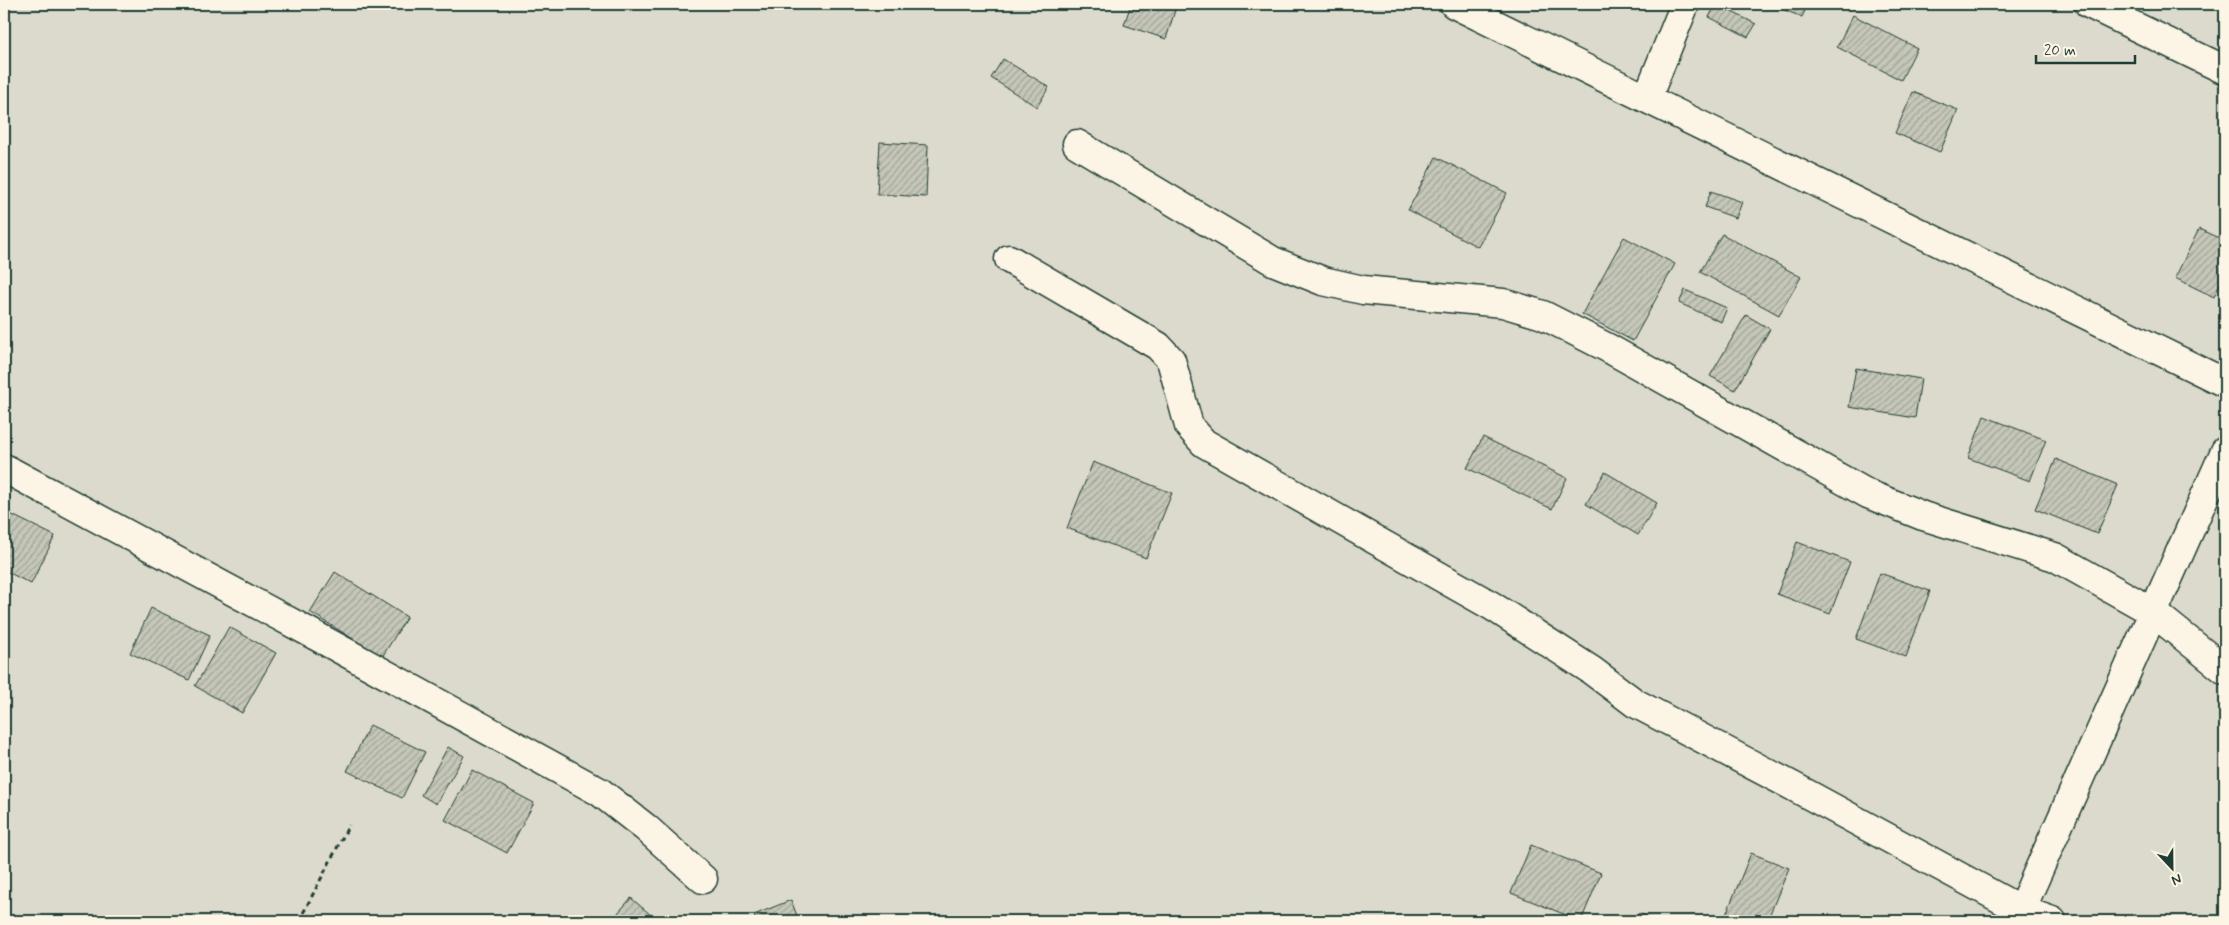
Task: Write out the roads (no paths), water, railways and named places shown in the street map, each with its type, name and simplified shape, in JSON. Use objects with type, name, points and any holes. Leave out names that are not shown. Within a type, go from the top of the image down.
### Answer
[{"type":"street","points":[[1454,4],[2225,383]]},
{"type":"street","points":[[1647,98],[1685,4]]},
{"type":"street","points":[[2089,4],[2225,70]]},
{"type":"street","points":[[1077,144],[1273,261],[1323,281],[1363,290],[1503,303],[1543,315],[1608,348],[1868,494],[1923,516],[2055,558],[2153,612],[2225,670]]},
{"type":"street","points":[[1009,259],[1158,346],[1171,360],[1189,426],[1204,443],[1492,606],[1590,670],[1635,703],[1798,789],[2018,916],[2052,921]]},
{"type":"street","points":[[2018,916],[2225,451]]},
{"type":"street","points":[[4,468],[307,631],[600,792],[646,828],[703,879]]}]
